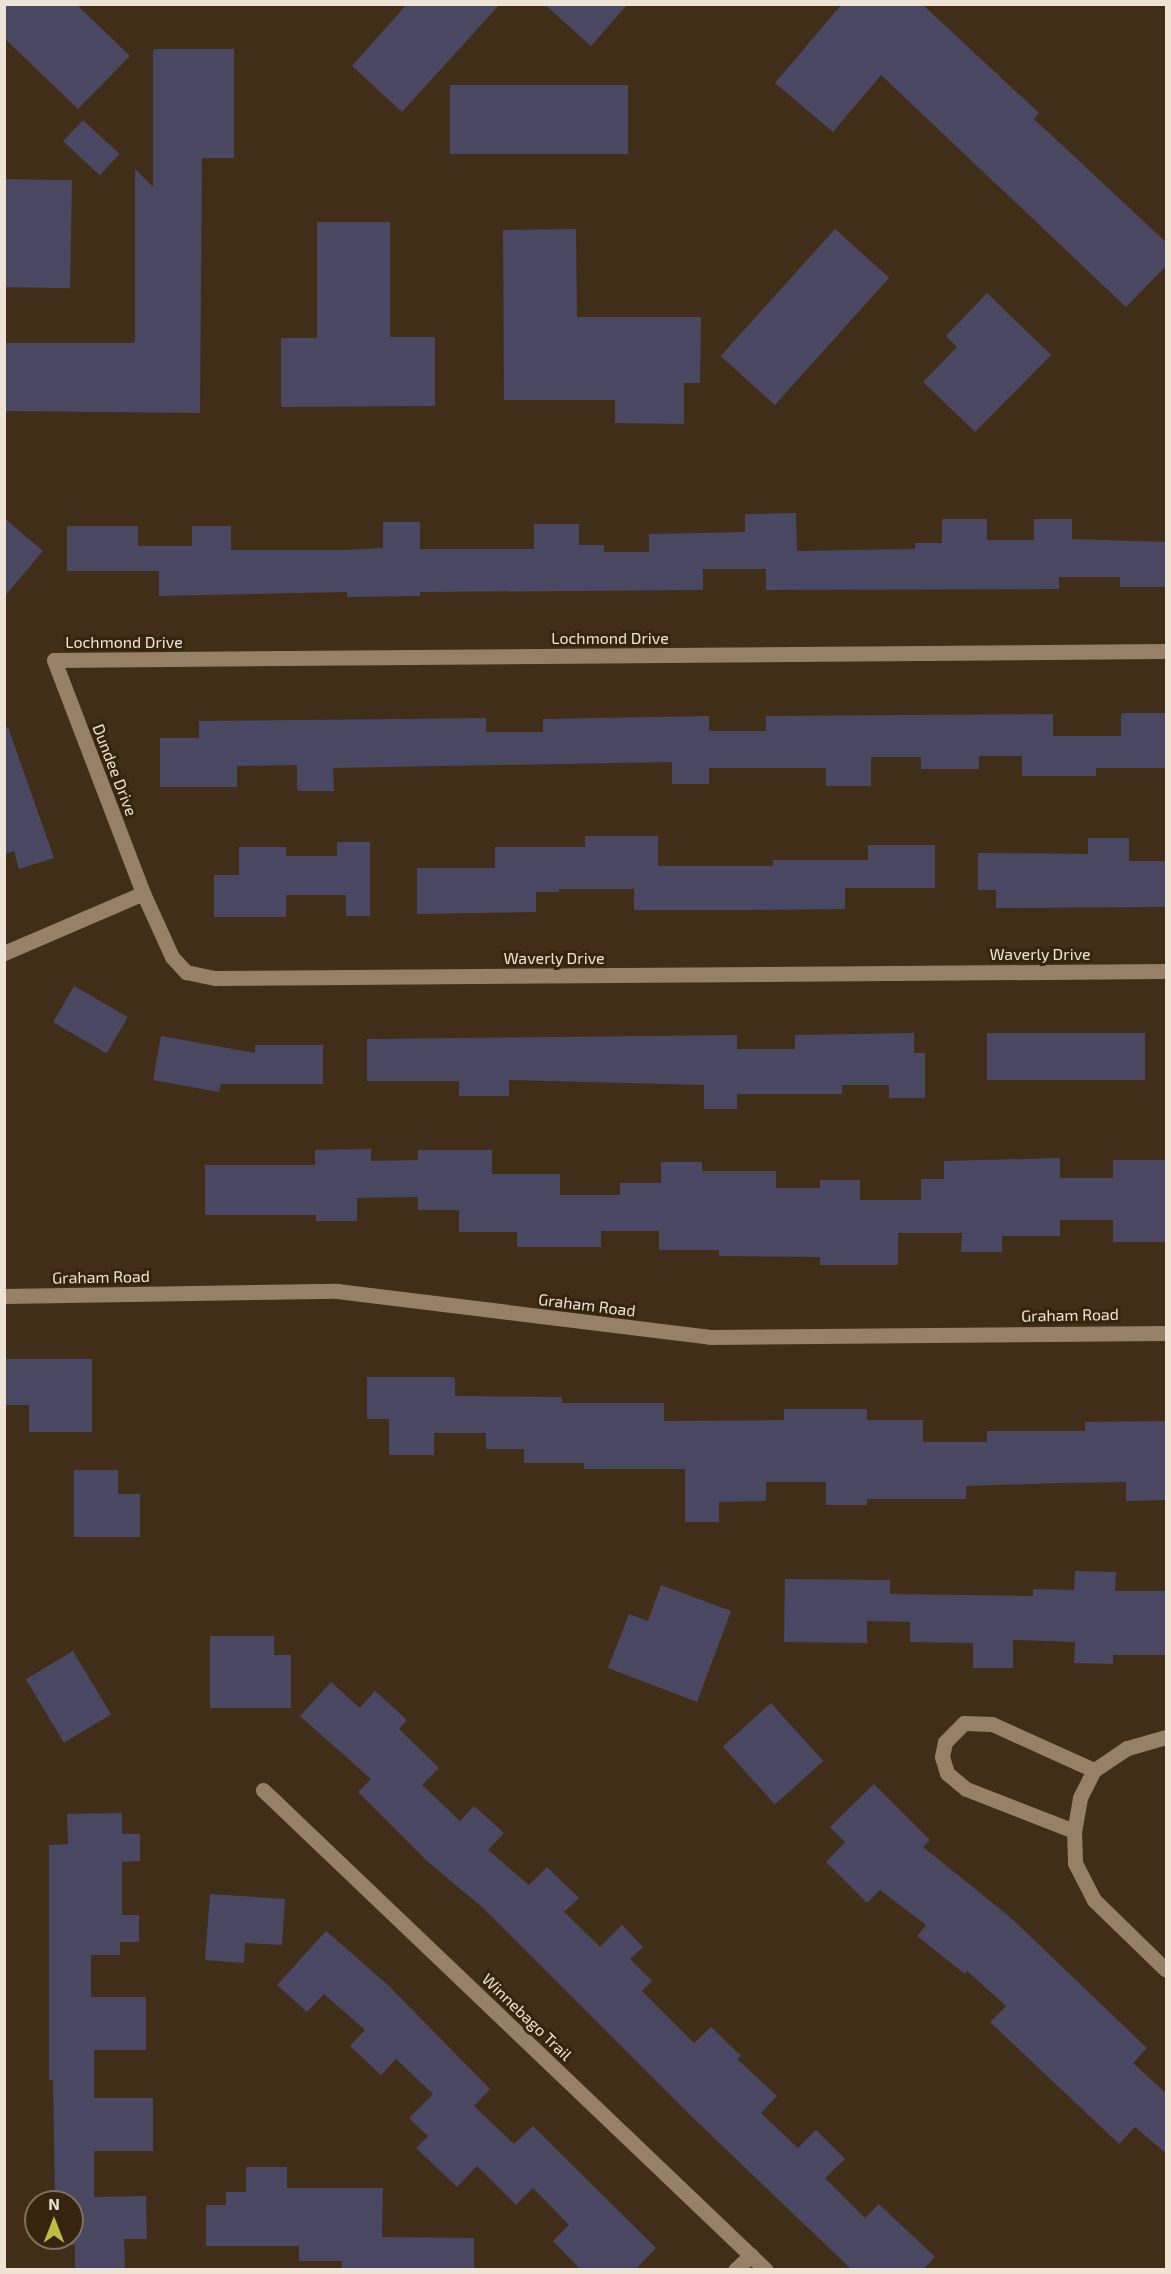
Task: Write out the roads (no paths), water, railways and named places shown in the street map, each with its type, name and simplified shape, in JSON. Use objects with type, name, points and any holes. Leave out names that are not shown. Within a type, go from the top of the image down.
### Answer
[{"type":"street","name":"Lochmond Drive","points":[[54,660],[1167,651]]},
{"type":"street","name":"Dundee Drive","points":[[54,660],[143,892]]},
{"type":"street","points":[[4,953],[143,892]]},
{"type":"street","name":"Waverly Drive","points":[[143,892],[172,957],[186,972],[215,978],[1167,971]]},
{"type":"street","name":"Graham Road","points":[[4,1296],[337,1291],[710,1337],[1167,1333]]},
{"type":"street","points":[[1074,1831],[966,1789],[947,1773],[942,1757],[945,1742],[964,1723],[984,1722],[1094,1770]]},
{"type":"street","points":[[1167,1737],[1127,1748],[1094,1770],[1080,1798],[1074,1831],[1075,1863],[1094,1900],[1167,1970]]},
{"type":"street","name":"Winnebago Trail","points":[[263,1790],[766,2270]]},
{"type":"street","points":[[735,2270],[751,2255]]}]
